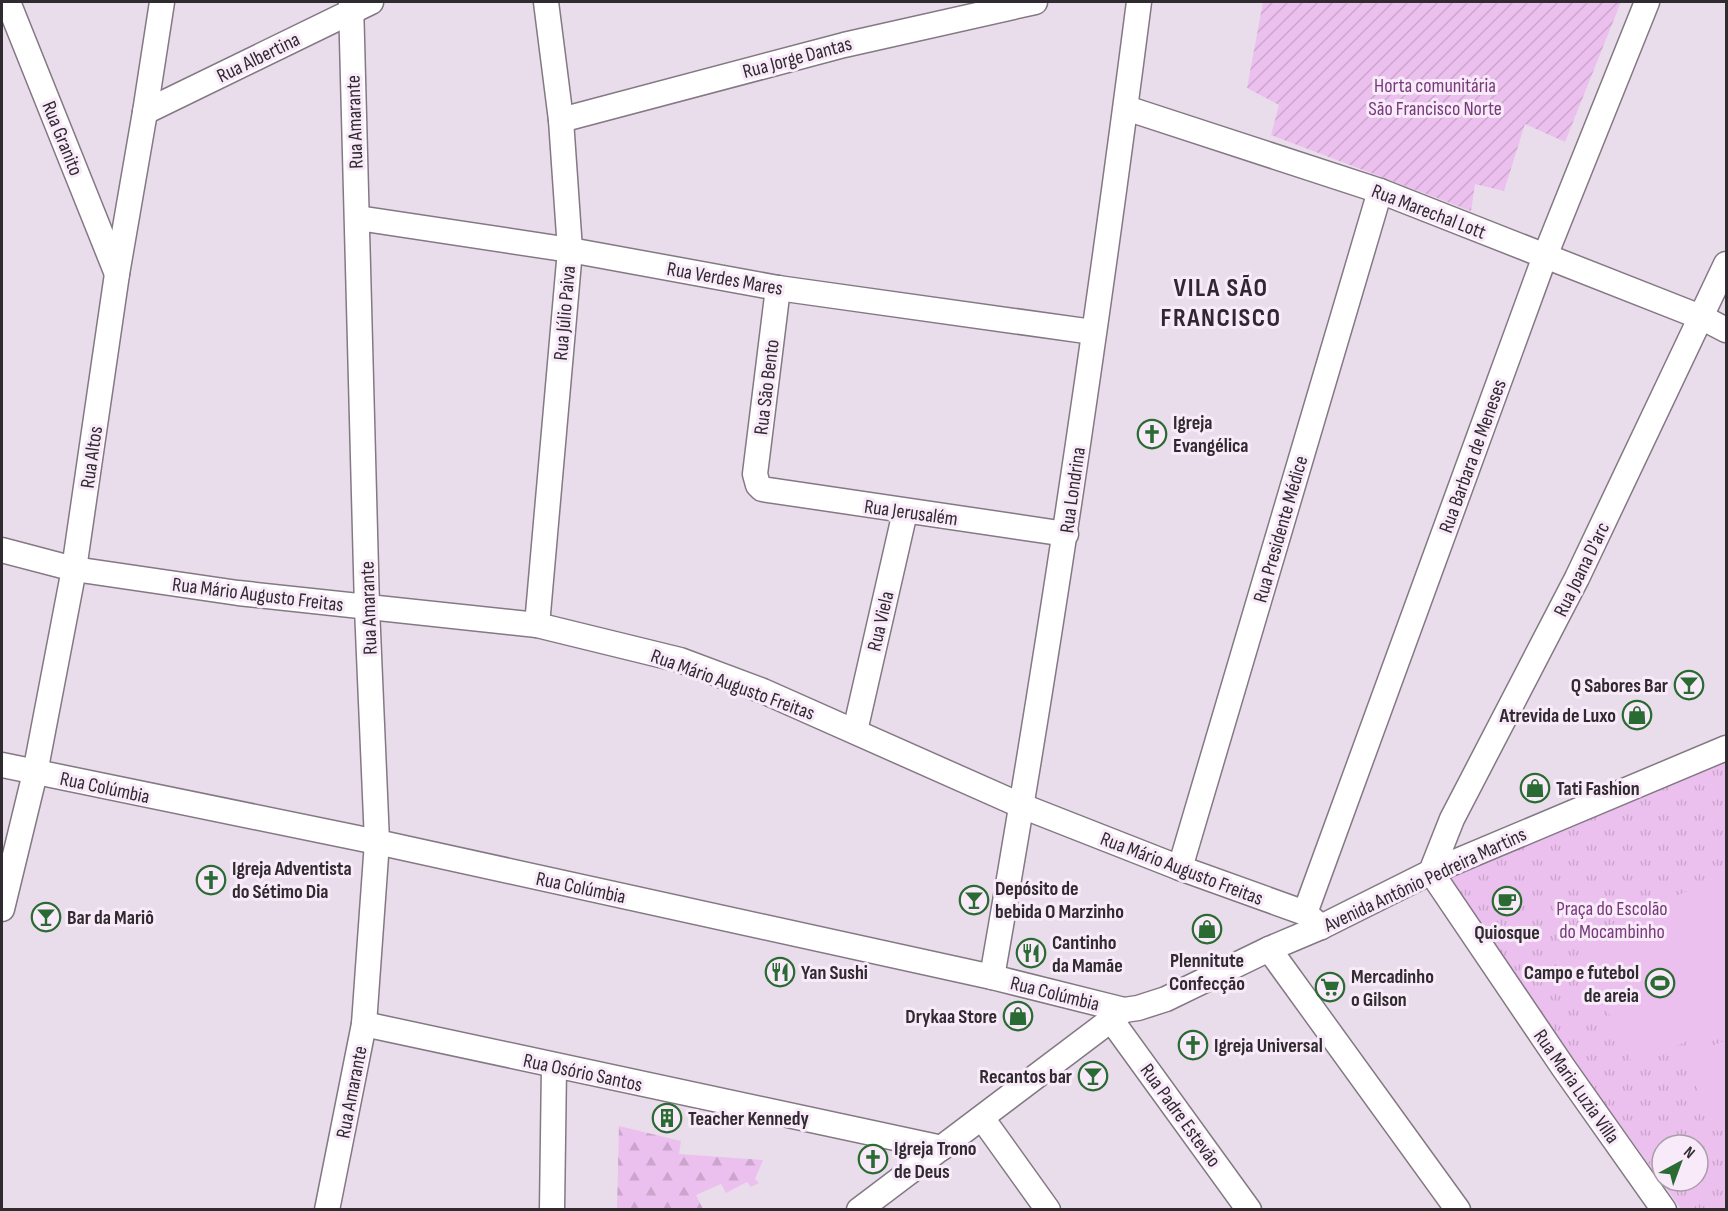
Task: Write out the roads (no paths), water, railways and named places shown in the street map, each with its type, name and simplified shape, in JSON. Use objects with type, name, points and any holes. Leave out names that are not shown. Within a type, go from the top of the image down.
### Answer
[{"type":"street","name":"Rua Granito","points":[[8,2],[117,274]]},
{"type":"street","name":"Rua Altos","points":[[2,909],[35,773],[74,569],[117,274],[162,2]]},
{"type":"street","name":"Rua Júlio Paiva","points":[[537,625],[570,250],[561,120],[546,2]]},
{"type":"street","name":"Rua Jorge Dantas","points":[[561,120],[844,45],[1035,2]]},
{"type":"street","name":"Rua Londrina","points":[[992,977],[1066,534],[1139,2]]},
{"type":"street","name":"Rua Barbara de Meneses","points":[[1313,920],[1545,256],[1647,2]]},
{"type":"street","name":"Rua Albertina","points":[[145,112],[357,5]]},
{"type":"street","name":"Rua Amarante","points":[[327,1209],[364,1024],[377,842],[367,608],[358,218],[357,5]]},
{"type":"street","name":"Rua Marechal Lott","points":[[1126,108],[1380,190],[1702,318],[1726,330]]},
{"type":"street","name":"Rua Presidente Médice","points":[[1180,868],[1380,190]]},
{"type":"street","name":"Rua Verdes Mares","points":[[358,218],[570,250],[778,288],[1093,332]]},
{"type":"street","name":"Rua Joana D'arc","points":[[1431,873],[1452,819],[1577,578],[1726,264]]},
{"type":"street","name":"Rua São Bento","points":[[758,485],[755,474],[778,288]]},
{"type":"street","name":"Rua Jerusalém","points":[[758,485],[767,491],[1066,534]]},
{"type":"street","name":"Rua Viela","points":[[855,731],[905,512]]},
{"type":"street","name":"Rua Mário Augusto Freitas","points":[[2,550],[74,569],[238,593],[537,625],[680,660],[855,731],[1022,806],[1313,920]]},
{"type":"street","name":"Avenida Antônio Pedreira Martins","points":[[1118,1015],[1166,999],[1269,949],[1313,920],[1431,873],[1726,748]]},
{"type":"street","name":"Rua Colúmbia","points":[[2,765],[377,842],[992,977],[1118,1015]]},
{"type":"street","name":"Rua Maria Luzia Vílla","points":[[1431,873],[1563,1067],[1664,1209]]},
{"type":"street","points":[[1269,949],[1458,1209]]},
{"type":"street","points":[[859,1209],[1118,1015]]},
{"type":"street","name":"Rua Padre Estevão","points":[[1118,1015],[1250,1209]]},
{"type":"street","name":"Rua Osório Santos","points":[[364,1024],[942,1148]]},
{"type":"street","points":[[552,1209],[554,1066]]},
{"type":"street","points":[[982,1118],[1048,1209]]},
{"type":"place","name":"Igreja Evangélica","points":[[1152,434]]},
{"type":"place","name":"Q Sabores Bar","points":[[1689,685]]},
{"type":"place","name":"Atrevida de Luxo","points":[[1637,715]]},
{"type":"place","name":"Tati Fashion","points":[[1535,788]]},
{"type":"place","name":"Igreja Adventista do Sétimo Dia","points":[[211,880]]},
{"type":"place","name":"Depósito de bebida O Marzinho","points":[[974,900]]},
{"type":"place","name":"Quiosque","points":[[1507,901]]},
{"type":"place","name":"Bar da Mariô","points":[[46,917]]},
{"type":"place","name":"Plennitute Confecção","points":[[1207,929]]},
{"type":"place","name":"Cantinho da Mamãe","points":[[1031,953]]},
{"type":"place","name":"Yan Sushi","points":[[780,972]]},
{"type":"place","name":"Campo e futebol de areia","points":[[1660,983]]},
{"type":"place","name":"Mercadinho o Gilson","points":[[1330,987]]},
{"type":"place","name":"Drykaa Store","points":[[1018,1016]]},
{"type":"place","name":"Igreja Universal","points":[[1193,1045]]},
{"type":"place","name":"Recantos bar","points":[[1093,1076]]},
{"type":"place","name":"Teacher Kennedy","points":[[667,1118]]},
{"type":"place","name":"Igreja Trono de Deus","points":[[873,1159]]},
{"type":"district","name":"VILA SÃO FRANCISCO","points":[[1221,302]]},
{"type":"park label","name":"Horta comunitária São Francisco Norte","points":[[1435,96]]},
{"type":"park label","name":"Praça do Escolão do Mocambinho","points":[[1612,920]]}]
